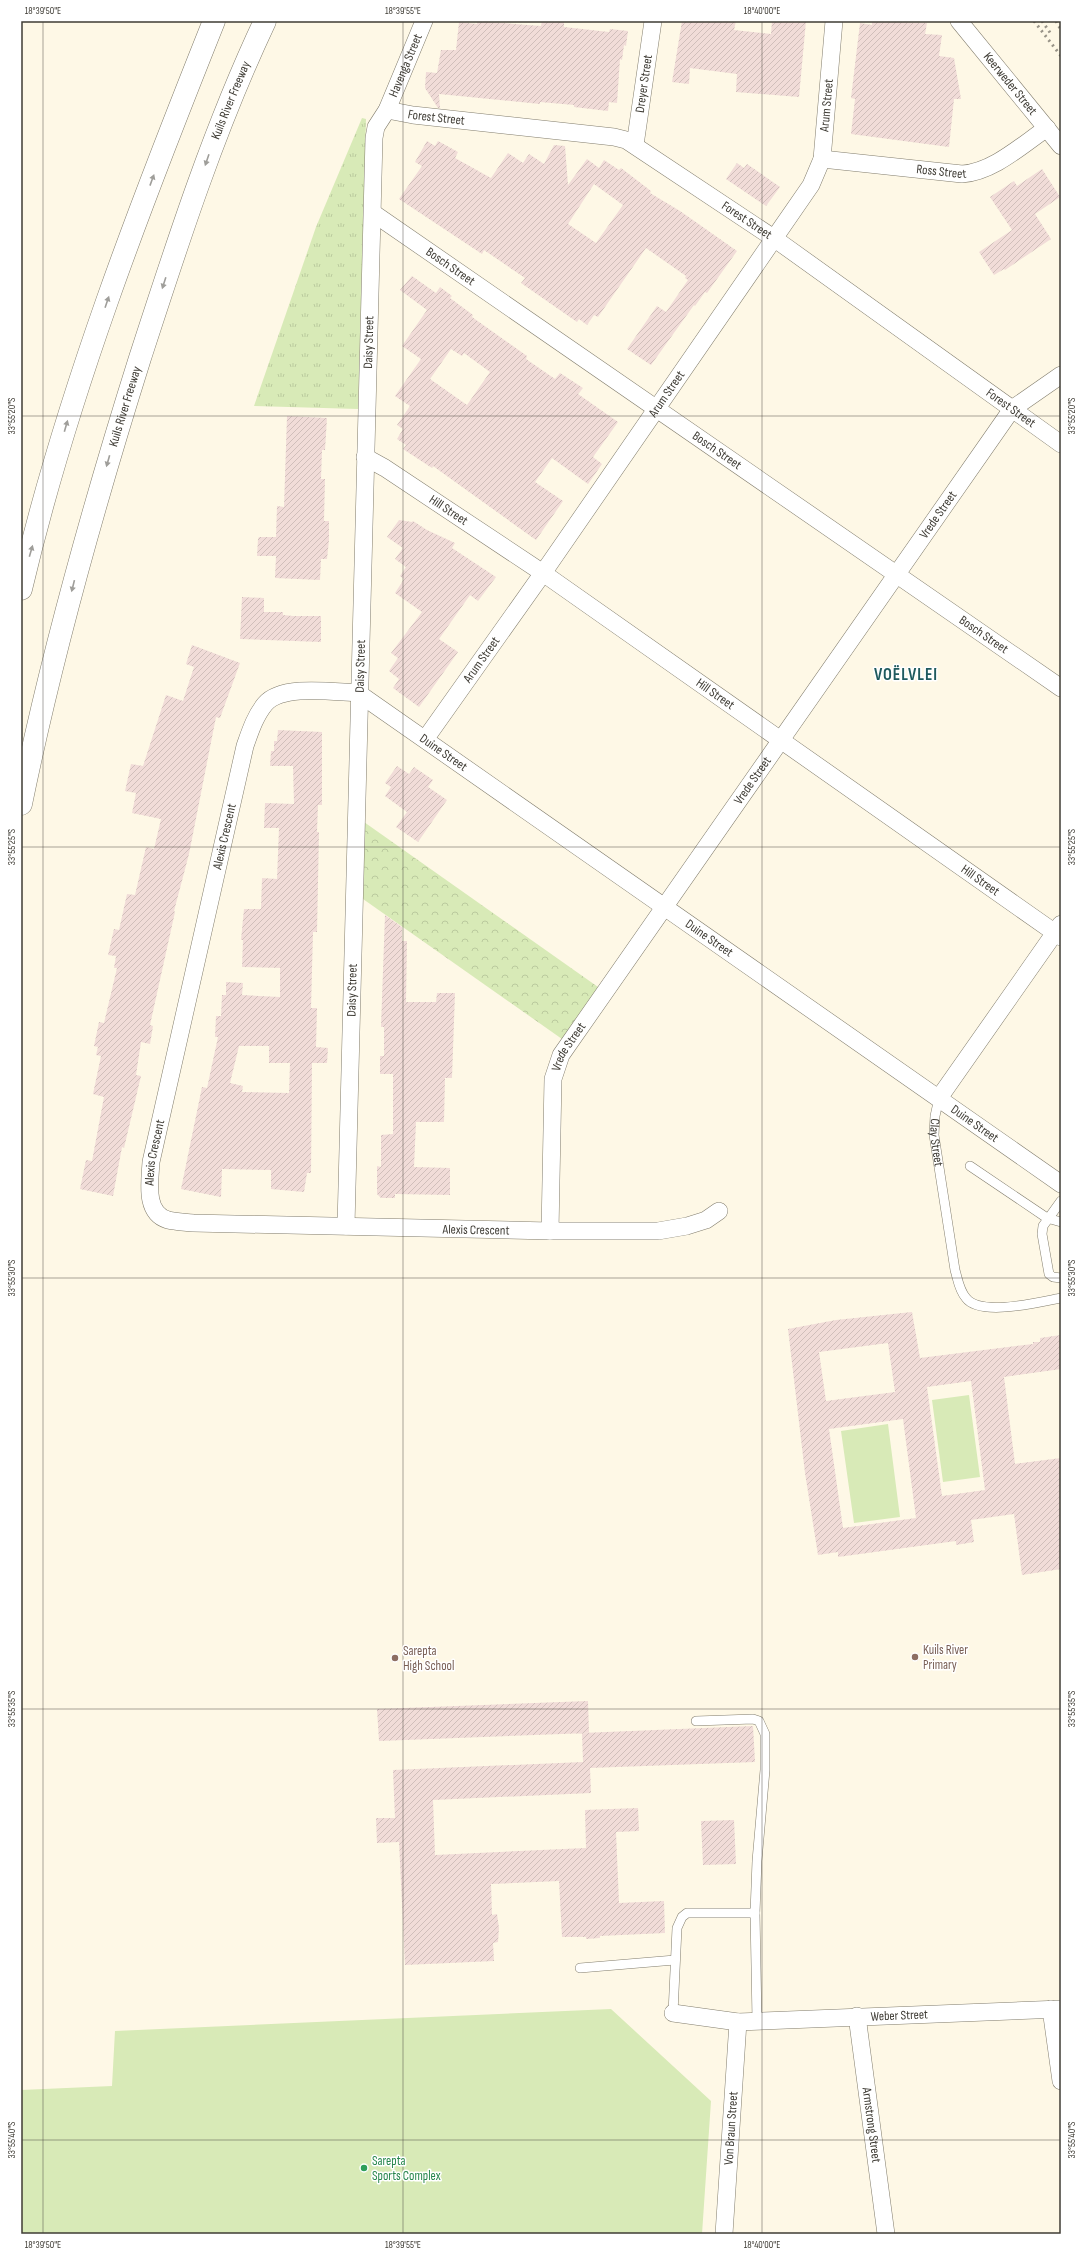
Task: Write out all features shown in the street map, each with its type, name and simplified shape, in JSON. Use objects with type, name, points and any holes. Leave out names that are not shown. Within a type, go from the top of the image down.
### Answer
[{"type":"highway","points":[[21,589],[73,404],[122,260],[214,21]]},
{"type":"highway","name":"Kuils River Freeway","points":[[21,804],[51,668],[77,567],[118,429],[166,276],[208,158],[265,21]]},
{"type":"street","name":"Havenga Street","points":[[387,110],[424,21]]},
{"type":"street","name":"Dreyer Street","points":[[635,145],[653,21]]},
{"type":"street","name":"Arum Street","points":[[426,738],[543,573],[811,185],[822,159],[834,21]]},
{"type":"street","name":"Keerweder Street","points":[[958,21],[1061,146]]},
{"type":"street","name":"Forest Street","points":[[387,110],[413,115],[614,137],[635,145],[775,239],[1061,444]]},
{"type":"street","name":"Daisy Street","points":[[346,1226],[358,692],[376,127],[387,110]]},
{"type":"street","name":"Ross Street","points":[[822,159],[962,174],[974,173],[988,168],[1047,128]]},
{"type":"street","name":"Bosch Street","points":[[373,213],[657,407],[1061,688]]},
{"type":"street","name":"Vrede Street","points":[[550,1231],[553,1079],[561,1055],[665,909],[780,740],[1012,410],[1061,375]]},
{"type":"street","name":"Hill Street","points":[[365,457],[385,468],[543,573],[780,740],[1059,931]]},
{"type":"street","name":"Alexis Crescent","points":[[358,692],[285,692],[265,704],[254,722],[245,746],[228,816],[151,1162],[149,1191],[154,1209],[167,1220],[193,1223],[550,1231],[658,1231],[687,1226],[706,1220],[719,1211]]},
{"type":"street","name":"Duine Street","points":[[358,692],[426,738],[665,909],[1061,1184]]},
{"type":"street","name":"Clay Street","points":[[939,1098],[1059,931]]},
{"type":"street","name":"Weber Street","points":[[673,2013],[738,2022],[757,2020],[1056,2009]]},
{"type":"street","points":[[1056,2009],[1061,2081]]},
{"type":"street","name":"Armstrong Street","points":[[857,2016],[886,2234]]},
{"type":"street","name":"Von Braun Street","points":[[724,2234],[738,2022]]},
{"type":"lane","name":"Clay Street","points":[[939,1098],[935,1116],[934,1134],[959,1287],[966,1299],[975,1305],[989,1308],[1061,1298]]},
{"type":"lane","points":[[970,1166],[1047,1218],[1061,1222]]},
{"type":"lane","points":[[1061,1201],[1047,1218],[1042,1234],[1046,1267],[1053,1277],[1061,1278]]},
{"type":"lane","points":[[696,1721],[753,1719],[759,1720],[764,1728],[765,1770],[757,1860],[755,1913],[757,2020]]},
{"type":"lane","points":[[673,2013],[677,1928],[682,1917],[687,1913],[755,1913]]},
{"type":"lane","points":[[580,1968],[675,1960]]},
{"type":"green space","points":[[362,118],[366,119],[358,409],[254,406],[316,227]]},
{"type":"green space","points":[[364,822],[598,987],[562,1039],[363,899]]},
{"type":"green space","points":[[969,1395],[980,1477],[943,1482],[932,1400]]},
{"type":"green space","points":[[888,1424],[900,1517],[854,1523],[841,1431]]},
{"type":"green space","name":"Sarepta Sports Complex","points":[[611,2009],[711,2101],[702,2234],[21,2234],[21,2090],[112,2086],[115,2031]]},
{"type":"building","points":[[477,21],[541,26],[542,21],[564,21],[564,27],[609,32],[610,29],[628,31],[622,60],[620,59],[617,103],[609,102],[608,111],[574,107],[574,105],[540,102],[540,104],[439,94],[440,108],[438,108],[425,88],[426,72],[437,73],[441,50],[456,50],[459,22],[477,24]]},
{"type":"building","points":[[682,21],[736,21],[734,30],[771,34],[772,21],[806,21],[799,97],[736,92],[737,74],[690,68],[689,84],[672,82]]},
{"type":"building","points":[[872,21],[927,23],[925,34],[942,35],[939,56],[954,58],[961,99],[954,99],[949,147],[851,134],[855,99],[851,98],[860,23],[872,25]]},
{"type":"building","points":[[427,141],[435,146],[438,141],[458,152],[455,158],[491,178],[508,153],[523,163],[529,154],[544,164],[554,145],[565,146],[568,185],[587,159],[599,168],[604,160],[619,170],[621,168],[651,191],[650,193],[680,211],[737,251],[707,293],[705,292],[695,306],[694,305],[651,365],[627,349],[657,306],[666,312],[688,280],[685,278],[686,276],[646,248],[598,317],[594,315],[587,325],[579,319],[577,322],[521,283],[525,278],[484,250],[482,254],[399,199],[422,166],[415,162]],"holes":[[[594,184],[623,205],[596,243],[568,224]]]},
{"type":"building","points":[[737,163],[744,168],[747,164],[780,187],[766,206],[726,179]]},
{"type":"building","points":[[1042,169],[1060,197],[1035,214],[1051,239],[1005,270],[1004,269],[994,275],[979,252],[1012,230],[990,197],[1014,181],[1017,186]]},
{"type":"building","points":[[412,276],[436,293],[440,287],[452,296],[450,298],[473,315],[472,317],[527,356],[526,359],[555,379],[560,373],[583,388],[578,394],[618,422],[593,457],[602,464],[588,484],[552,458],[535,482],[563,501],[536,540],[433,466],[432,468],[403,449],[406,445],[397,439],[403,429],[397,425],[410,406],[395,396],[421,359],[402,346],[427,310],[400,290]],"holes":[[[451,349],[462,356],[464,353],[490,372],[467,405],[430,379]]]},
{"type":"building","points":[[287,416],[327,418],[325,450],[322,450],[321,479],[325,479],[324,521],[329,521],[329,540],[327,559],[321,559],[320,580],[275,578],[276,556],[257,556],[259,537],[276,537],[277,506],[284,507]]},
{"type":"building","points":[[399,520],[413,521],[427,530],[455,543],[452,548],[496,577],[478,601],[470,595],[439,639],[458,652],[419,707],[393,688],[399,679],[389,671],[398,658],[391,653],[422,612],[395,593],[404,579],[400,576],[406,567],[395,559],[403,548],[387,537]]},
{"type":"building","points":[[242,597],[264,598],[264,612],[283,612],[283,615],[293,616],[321,616],[321,642],[240,639]]},
{"type":"building","points":[[192,645],[240,663],[220,718],[216,717],[189,854],[174,911],[150,1025],[153,1026],[150,1044],[141,1042],[136,1075],[141,1076],[124,1148],[122,1147],[113,1196],[80,1189],[86,1160],[92,1161],[104,1097],[93,1094],[101,1056],[96,1055],[98,1047],[94,1046],[99,1022],[104,1023],[117,968],[114,968],[116,956],[108,955],[114,929],[119,930],[127,894],[135,895],[146,847],[154,849],[161,819],[132,813],[136,793],[125,791],[131,764],[143,766],[166,695],[183,701],[194,667],[186,664]]},
{"type":"building","points":[[278,730],[322,732],[322,805],[318,805],[317,832],[319,832],[317,932],[313,932],[311,1008],[317,1008],[316,1047],[328,1048],[327,1063],[312,1063],[311,1173],[307,1173],[304,1192],[271,1189],[271,1170],[222,1169],[221,1197],[181,1189],[202,1087],[207,1088],[218,1037],[215,1037],[216,1016],[221,1016],[222,995],[226,995],[226,982],[243,983],[242,995],[280,997],[280,968],[242,967],[243,940],[241,940],[244,909],[261,909],[262,878],[277,879],[279,828],[264,828],[265,803],[294,804],[293,766],[270,766],[271,751],[274,751],[274,741],[277,741]],"holes":[[[239,1046],[269,1046],[269,1063],[290,1063],[289,1093],[242,1092],[243,1086],[230,1083]]]},
{"type":"building","points":[[397,766],[409,774],[414,767],[433,780],[428,787],[447,800],[418,842],[396,827],[407,812],[385,796],[391,787],[385,783]]},
{"type":"building","points":[[385,915],[402,927],[402,941],[407,941],[406,1002],[436,1002],[437,993],[455,993],[452,1078],[445,1078],[444,1122],[416,1122],[414,1167],[450,1168],[450,1195],[395,1194],[395,1198],[381,1198],[377,1194],[377,1166],[381,1167],[381,1135],[393,1134],[393,1074],[380,1074],[380,1056],[384,1056],[384,1027],[381,1027]]},
{"type":"building","points":[[912,1312],[920,1358],[1033,1344],[1033,1342],[1040,1342],[1040,1338],[1061,1335],[1061,1369],[1004,1377],[1015,1464],[1061,1458],[1061,1569],[1022,1575],[1014,1514],[971,1520],[974,1542],[956,1545],[956,1541],[838,1557],[838,1552],[818,1555],[805,1473],[788,1329],[836,1320]],"holes":[[[888,1343],[895,1392],[826,1401],[819,1352]],[[971,1381],[985,1490],[942,1496],[927,1387]],[[903,1419],[916,1518],[843,1528],[829,1429]]]},
{"type":"building","points":[[588,1701],[589,1733],[379,1741],[377,1709]]},
{"type":"building","points":[[753,1726],[755,1762],[590,1768],[591,1793],[433,1800],[435,1855],[586,1848],[585,1810],[638,1808],[639,1831],[616,1832],[619,1903],[664,1901],[665,1933],[600,1936],[600,1938],[586,1939],[586,1937],[562,1937],[559,1881],[491,1884],[492,1915],[497,1914],[499,1928],[498,1942],[493,1943],[494,1961],[405,1965],[399,1842],[377,1843],[376,1818],[395,1818],[393,1770],[583,1762],[582,1733]]},
{"type":"building","points":[[734,1820],[736,1864],[703,1865],[701,1821]]},
{"type":"railway","points":[[1034,21],[1061,56]]},
{"type":"railway","points":[[1042,21],[1051,34]]},
{"type":"railway","points":[[1056,21],[1061,30]]},
{"type":"place","name":"Kuils River Primary","points":[[915,1657]]},
{"type":"place","name":"Sarepta High School","points":[[395,1658]]},
{"type":"place","name":"Sarepta Sports Complex","points":[[364,2168]]},
{"type":"district","name":"VOËLVLEI","points":[[906,675]]}]
